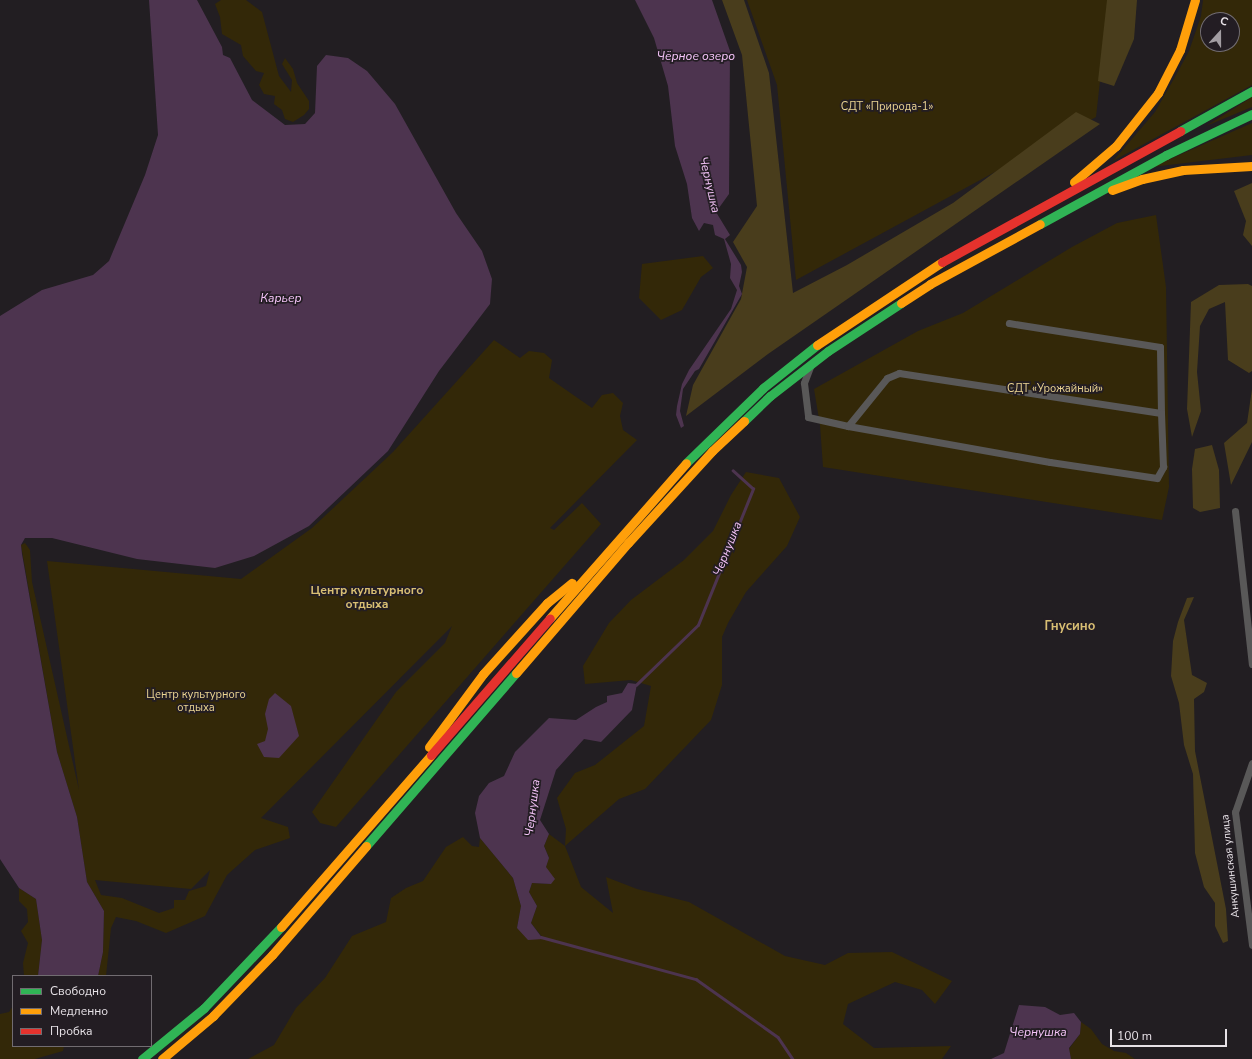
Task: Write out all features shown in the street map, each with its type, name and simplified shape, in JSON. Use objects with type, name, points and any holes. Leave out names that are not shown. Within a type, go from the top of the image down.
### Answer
[{"type":"main road","points":[[1042,205],[1102,160],[1139,120],[1158,93],[1180,50],[1195,0]]},
{"type":"main road","points":[[142,1059],[204,1008],[264,947],[598,560],[704,443],[780,373],[884,297],[1042,205],[1078,188],[1252,92]]},
{"type":"main road","points":[[162,1059],[213,1016],[272,955],[610,564],[712,450],[770,396],[812,364],[930,284],[1166,155],[1252,114]]},
{"type":"main road","points":[[1051,218],[1124,185],[1161,174],[1204,168],[1252,166]]},
{"type":"street","points":[[812,364],[804,383],[808,417],[848,426],[1050,462],[1157,478],[1163,467],[1160,347],[1009,324]]},
{"type":"street","points":[[848,426],[887,378],[899,373],[1161,413]]},
{"type":"street","points":[[1235,512],[1252,664]]},
{"type":"street","name":"Анкушинская улица","points":[[1252,763],[1235,812],[1252,945]]},
{"type":"green space","points":[[221,0],[246,0],[262,12],[279,76],[291,92],[292,80],[282,64],[285,58],[293,69],[297,83],[309,101],[309,109],[304,115],[293,122],[285,119],[282,110],[274,104],[275,96],[264,94],[259,85],[264,73],[256,71],[243,56],[241,45],[222,34],[220,17],[215,4]]},
{"type":"green space","name":"СДТ «Природа-1»","points":[[747,0],[1109,0],[1096,117],[796,280],[777,85]]},
{"type":"green space","points":[[1203,0],[1252,0],[1252,85],[1113,161],[1155,112],[1189,51],[1200,19],[1200,52],[1240,52],[1240,12],[1202,12]]},
{"type":"green space","points":[[1252,97],[1252,107],[1206,126],[1249,99]]},
{"type":"green space","points":[[1252,123],[1252,155],[1152,167]]},
{"type":"green space","name":"СДТ «Урожайный»","points":[[1156,215],[1166,287],[1169,487],[1162,520],[823,467],[820,425],[814,389],[918,331],[963,313],[1072,247],[1117,223]]},
{"type":"green space","points":[[703,256],[713,268],[701,277],[682,310],[661,320],[639,298],[642,264]]},
{"type":"green space","name":"Центр культурного отдыха","points":[[494,340],[520,358],[529,351],[544,353],[552,360],[549,378],[592,408],[602,395],[613,393],[623,403],[620,416],[623,430],[637,440],[550,528],[554,530],[582,503],[601,524],[336,827],[320,823],[312,812],[396,692],[445,643],[452,626],[261,818],[288,827],[290,838],[255,850],[227,875],[205,916],[166,933],[136,921],[116,917],[111,928],[106,975],[98,975],[103,952],[104,911],[87,882],[77,817],[57,752],[21,545],[25,543],[30,550],[32,582],[79,790],[47,561],[241,579],[312,528],[393,452]],"holes":[[[210,870],[206,886],[189,891],[185,900],[174,900],[174,908],[159,913],[122,898],[101,895],[95,880],[191,889]]]},
{"type":"green space","points":[[746,472],[779,478],[800,517],[787,546],[746,592],[728,623],[722,637],[722,685],[711,720],[645,789],[619,799],[565,846],[566,829],[557,798],[575,773],[595,765],[644,726],[651,686],[631,680],[585,684],[583,666],[609,623],[631,600],[684,560],[713,531],[731,495]]},
{"type":"green space","points":[[549,834],[565,846],[581,887],[613,913],[606,877],[637,889],[689,902],[785,956],[825,965],[848,953],[892,952],[952,981],[935,1004],[922,990],[895,982],[848,1004],[843,1024],[874,1048],[951,1046],[942,1059],[248,1059],[274,1045],[296,1008],[325,978],[352,936],[386,922],[391,898],[406,888],[423,881],[446,847],[463,837],[472,846],[479,847],[480,838],[513,878],[521,906],[517,928],[543,938],[531,923],[537,906],[529,892],[532,883],[551,884],[546,867],[549,857],[544,846]]},
{"type":"green space","points":[[19,888],[36,899],[42,940],[38,975],[24,975],[23,963],[28,943],[21,931],[28,922],[27,909],[19,901]]},
{"type":"green space","points":[[12,1008],[12,1047],[64,1047],[63,1051],[35,1059],[0,1059],[0,1014],[9,1012]]},
{"type":"green space","points":[[1081,1022],[1091,1029],[1102,1044],[1114,1051],[1126,1053],[1135,1059],[1071,1059],[1069,1049],[1080,1034]]},
{"type":"shaded area","points":[[722,0],[744,0],[769,73],[793,293],[847,265],[953,203],[1076,112],[1100,124],[768,354],[686,416],[693,385],[741,299],[747,267],[733,242],[757,206],[742,55]]},
{"type":"shaded area","points":[[1107,0],[1137,0],[1134,39],[1114,86],[1098,81]]},
{"type":"shaded area","points":[[1252,183],[1252,246],[1243,235],[1246,221],[1234,191]]},
{"type":"shaded area","points":[[1248,284],[1252,286],[1252,371],[1249,373],[1228,360],[1225,302],[1209,309],[1200,326],[1197,372],[1201,411],[1192,437],[1187,409],[1191,302],[1219,285]]},
{"type":"shaded area","points":[[1252,389],[1252,442],[1231,485],[1224,443],[1247,423]]},
{"type":"shaded area","points":[[1212,445],[1219,470],[1220,508],[1200,512],[1193,508],[1192,469],[1195,449]]},
{"type":"shaded area","points":[[1194,597],[1184,620],[1192,675],[1207,683],[1204,692],[1194,699],[1195,751],[1226,909],[1228,941],[1223,943],[1215,926],[1215,903],[1204,887],[1195,853],[1193,774],[1184,745],[1179,703],[1171,676],[1173,641],[1178,622],[1187,598]]},
{"type":"water","name":"Карьер","points":[[149,0],[197,0],[222,47],[223,55],[230,58],[252,100],[285,125],[305,124],[315,113],[317,66],[326,55],[348,58],[367,71],[395,104],[456,213],[482,251],[492,279],[490,304],[439,371],[388,451],[309,526],[254,556],[215,568],[137,559],[52,538],[25,538],[21,545],[22,554],[57,752],[77,817],[87,882],[104,911],[103,952],[98,975],[38,975],[42,940],[36,899],[19,888],[0,859],[0,316],[42,290],[93,275],[109,261],[145,175],[158,135]]},
{"type":"water","name":"Чёрное озеро","points":[[635,0],[712,0],[730,51],[729,194],[716,212],[730,235],[725,239],[741,265],[742,272],[739,286],[742,294],[699,369],[695,371],[683,389],[680,411],[684,426],[681,428],[676,415],[682,384],[689,370],[731,309],[737,290],[730,278],[731,264],[724,239],[715,235],[713,225],[704,223],[699,231],[692,218],[687,184],[675,146],[668,86],[654,38]]},
{"type":"water","points":[[628,683],[637,684],[632,710],[601,742],[584,739],[556,770],[540,820],[549,834],[544,846],[549,858],[546,867],[555,879],[551,884],[532,883],[529,892],[537,906],[531,923],[543,939],[528,940],[517,928],[521,906],[513,878],[480,838],[475,813],[479,796],[489,783],[504,776],[515,752],[549,718],[576,720],[607,702],[607,696],[622,693]]},
{"type":"water","points":[[275,693],[291,706],[299,736],[279,758],[264,757],[257,744],[265,741],[268,729],[265,714],[269,699]]},
{"type":"water","name":"Чернушка","points":[[1019,1005],[1045,1007],[1060,1015],[1074,1013],[1081,1022],[1080,1034],[1069,1048],[1071,1059],[991,1059],[1004,1053]]},
{"type":"waterway","name":"Чернушка","points":[[636,685],[698,625],[753,489],[733,471]]},
{"type":"waterway","name":"Чернушка","points":[[541,937],[696,979],[778,1037],[793,1059]]},
{"type":"traffic: fast","points":[[1180,131],[1252,91]]},
{"type":"traffic: fast","points":[[1040,224],[1166,155],[1252,114]]},
{"type":"traffic: fast","points":[[744,421],[770,396],[828,351],[901,303]]},
{"type":"traffic: fast","points":[[686,463],[763,388],[817,345]]},
{"type":"traffic: fast","points":[[366,846],[516,673]]},
{"type":"traffic: fast","points":[[142,1059],[204,1008],[281,927]]},
{"type":"traffic: slow","points":[[1074,182],[1116,146],[1158,93],[1180,50],[1195,0]]},
{"type":"traffic: slow","points":[[1112,190],[1142,179],[1183,170],[1252,166]]},
{"type":"traffic: slow","points":[[901,303],[930,284],[1040,224]]},
{"type":"traffic: slow","points":[[817,345],[942,262]]},
{"type":"traffic: slow","points":[[516,673],[628,543],[712,451],[744,421]]},
{"type":"traffic: slow","points":[[550,618],[686,463]]},
{"type":"traffic: slow","points":[[429,747],[483,674],[547,603],[572,583]]},
{"type":"traffic: slow","points":[[281,927],[431,755]]},
{"type":"traffic: slow","points":[[162,1059],[213,1016],[272,955],[366,846]]},
{"type":"traffic: jam","points":[[942,262],[1180,131]]},
{"type":"traffic: jam","points":[[431,755],[550,618]]},
{"type":"district","name":"Центр культурного отдыха","points":[[367,598]]},
{"type":"district","name":"Гнусино","points":[[1070,626]]}]
